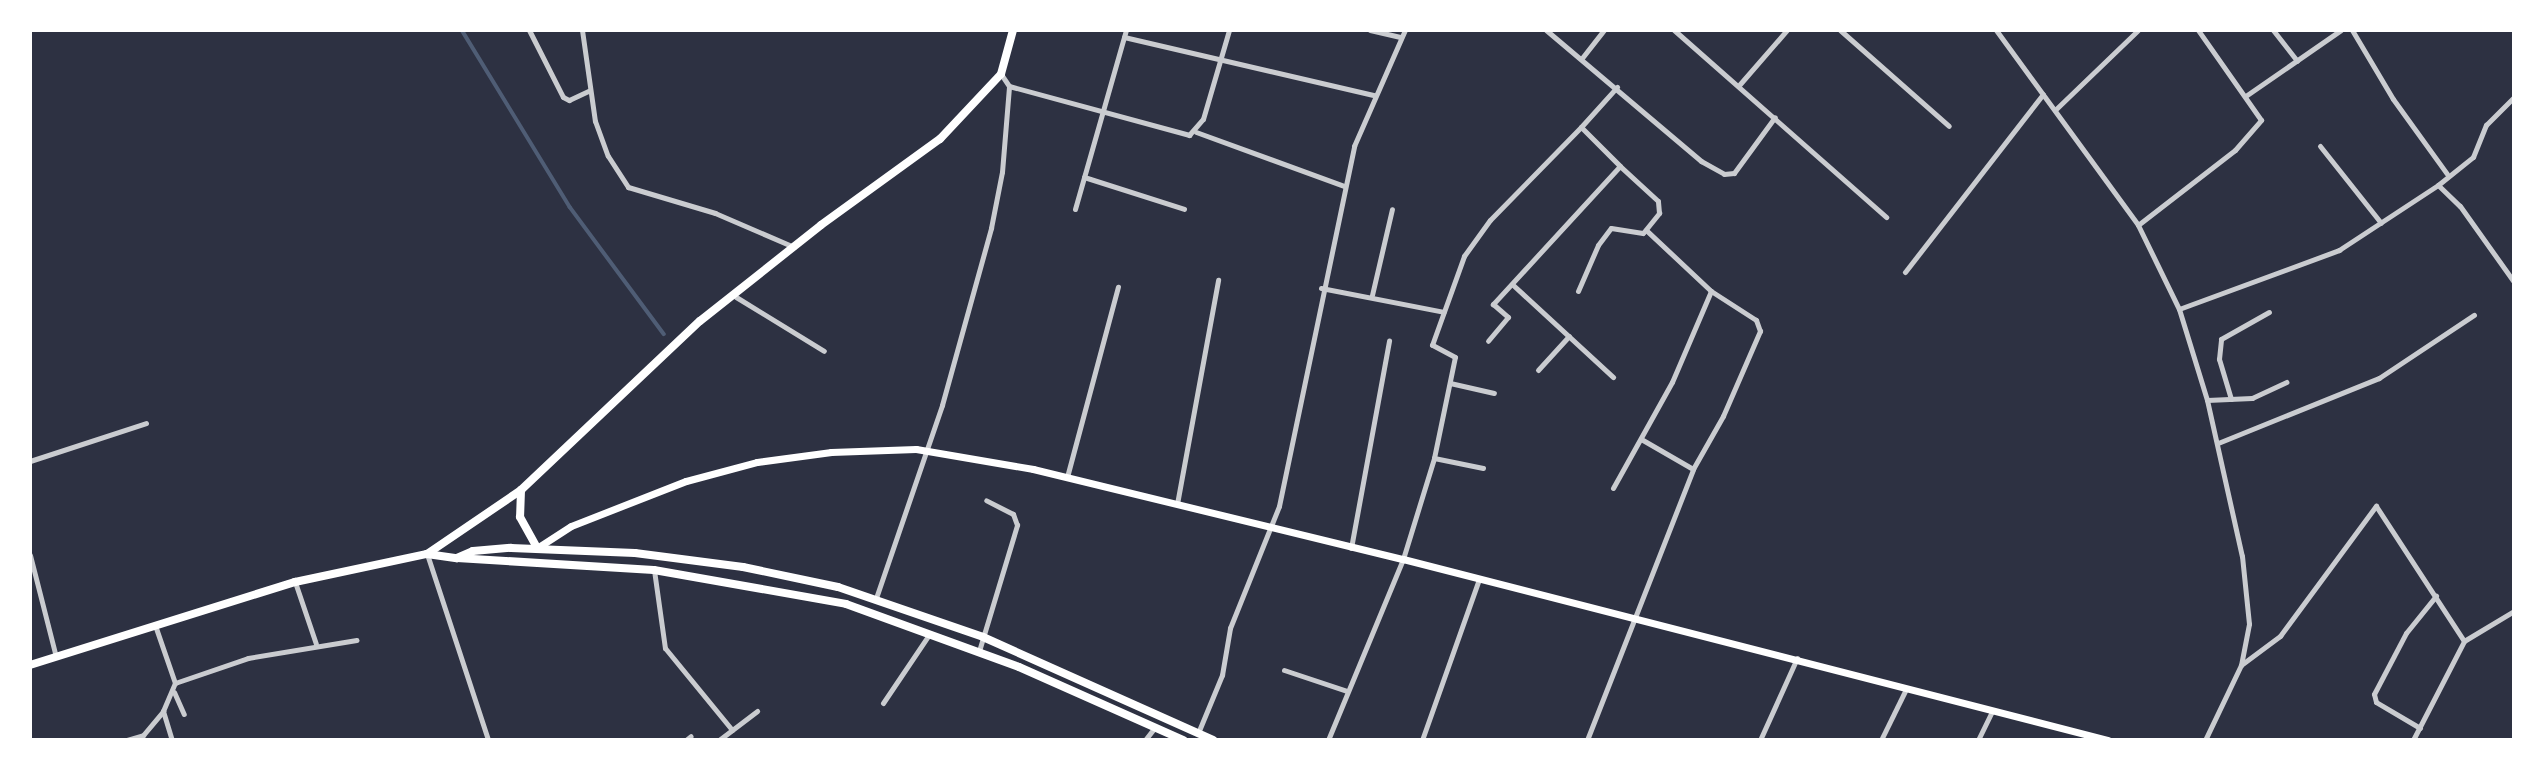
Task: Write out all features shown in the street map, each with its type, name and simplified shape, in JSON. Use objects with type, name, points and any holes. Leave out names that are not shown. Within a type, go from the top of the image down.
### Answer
[{"type":"main road","points":[[427,554],[521,491],[643,371],[794,247],[940,139],[1001,74],[1013,30]]},
{"type":"main road","points":[[537,548],[571,526],[673,486],[757,462],[831,452],[925,450],[1067,477],[1271,529],[1403,559],[1633,619],[1797,658],[2082,738],[2108,740]]},
{"type":"main road","points":[[521,491],[520,517],[537,548]]},
{"type":"main road","points":[[457,558],[473,551],[537,548],[711,562],[876,598],[983,637],[1213,740]]},
{"type":"main road","points":[[30,665],[156,628],[295,582],[427,554],[654,570],[846,604],[979,651],[1183,740]]},
{"type":"street","points":[[529,30],[563,97],[569,100],[590,90]]},
{"type":"street","points":[[582,30],[590,90],[608,156],[628,187],[715,213],[794,247]]},
{"type":"street","points":[[1075,209],[1126,30]]},
{"type":"street","points":[[1196,132],[1229,30]]},
{"type":"street","points":[[1370,30],[1400,37]]},
{"type":"street","points":[[1198,733],[1222,675],[1230,628],[1271,529],[1344,186],[1374,95],[1405,30]]},
{"type":"street","points":[[1546,30],[1617,87],[1701,161],[1724,174],[1734,173],[1775,117]]},
{"type":"street","points":[[1582,58],[1604,30]]},
{"type":"street","points":[[1674,30],[1682,32],[1886,217]]},
{"type":"street","points":[[1740,85],[1787,30]]},
{"type":"street","points":[[1840,30],[1949,126]]},
{"type":"street","points":[[1996,30],[2138,225],[2179,309],[2207,400],[2218,443],[2249,624],[2241,665],[2206,740]]},
{"type":"street","points":[[2055,110],[2137,30]]},
{"type":"street","points":[[2138,225],[2235,150],[2258,126],[2259,113],[2199,30]]},
{"type":"street","points":[[2273,30],[2297,61]]},
{"type":"street","points":[[2247,96],[2341,30]]},
{"type":"street","points":[[2352,30],[2393,99],[2447,174]]},
{"type":"street","points":[[1124,37],[1374,95]]},
{"type":"street","points":[[876,598],[925,450],[991,228],[1002,172],[1009,86],[1001,74]]},
{"type":"street","points":[[1009,86],[1173,133],[1196,132],[1344,186]]},
{"type":"street","points":[[1328,740],[1403,559],[1434,457],[1455,355],[1432,348],[1475,239],[1617,87]]},
{"type":"street","points":[[1905,272],[2043,94]]},
{"type":"street","points":[[2179,309],[2330,255],[2381,223],[2438,185],[2447,174],[2473,157],[2489,121],[2514,97]]},
{"type":"street","points":[[1578,291],[1598,245],[1611,228],[1617,226],[1639,234],[1646,230],[1660,204],[1581,127]]},
{"type":"street","points":[[2320,146],[2381,223]]},
{"type":"street","points":[[1488,341],[1508,317],[1493,304],[1620,166]]},
{"type":"street","points":[[1084,177],[1184,209]]},
{"type":"street","points":[[2438,185],[2460,206],[2514,282]]},
{"type":"street","points":[[1372,295],[1392,209]]},
{"type":"street","points":[[1587,740],[1693,469],[1723,416],[1760,331],[1756,320],[1711,291],[1646,230]]},
{"type":"street","points":[[1177,505],[1218,281]]},
{"type":"street","points":[[1513,285],[1613,377]]},
{"type":"street","points":[[1067,477],[1118,287]]},
{"type":"street","points":[[1321,288],[1372,295],[1444,312]]},
{"type":"street","points":[[1613,488],[1672,382],[1711,291]]},
{"type":"street","points":[[736,297],[824,351]]},
{"type":"street","points":[[2231,399],[2219,359],[2221,340],[2269,312]]},
{"type":"street","points":[[2218,443],[2379,379],[2474,315]]},
{"type":"street","points":[[1538,370],[1569,336]]},
{"type":"street","points":[[1351,548],[1389,340]]},
{"type":"street","points":[[2207,400],[2252,398],[2287,382]]},
{"type":"street","points":[[1450,383],[1494,393]]},
{"type":"street","points":[[30,461],[146,423]]},
{"type":"street","points":[[1641,439],[1693,469]]},
{"type":"street","points":[[1434,457],[1483,468]]},
{"type":"street","points":[[979,651],[1017,525],[1013,514],[986,500]]},
{"type":"street","points":[[2241,665],[2280,636],[2376,506],[2464,641]]},
{"type":"street","points":[[427,554],[488,740]]},
{"type":"street","points":[[30,555],[56,657]]},
{"type":"street","points":[[654,570],[665,648],[732,730]]},
{"type":"street","points":[[1422,740],[1479,579]]},
{"type":"street","points":[[295,582],[316,645]]},
{"type":"street","points":[[2420,728],[2376,702],[2374,694],[2406,633],[2436,596]]},
{"type":"street","points":[[2413,740],[2464,641],[2514,611]]},
{"type":"street","points":[[127,740],[141,737],[163,711],[174,692],[175,683],[156,628]]},
{"type":"street","points":[[883,703],[930,633]]},
{"type":"street","points":[[175,683],[248,657],[357,640]]},
{"type":"street","points":[[1760,740],[1797,658]]},
{"type":"street","points":[[1284,670],[1348,691]]},
{"type":"street","points":[[1881,740],[1906,688]]},
{"type":"street","points":[[174,692],[184,714]]},
{"type":"street","points":[[163,711],[172,740]]},
{"type":"street","points":[[719,740],[757,711]]},
{"type":"street","points":[[1978,740],[1992,711]]},
{"type":"street","points":[[1145,740],[1155,727]]},
{"type":"waterway","points":[[462,30],[570,207],[664,334]]}]
